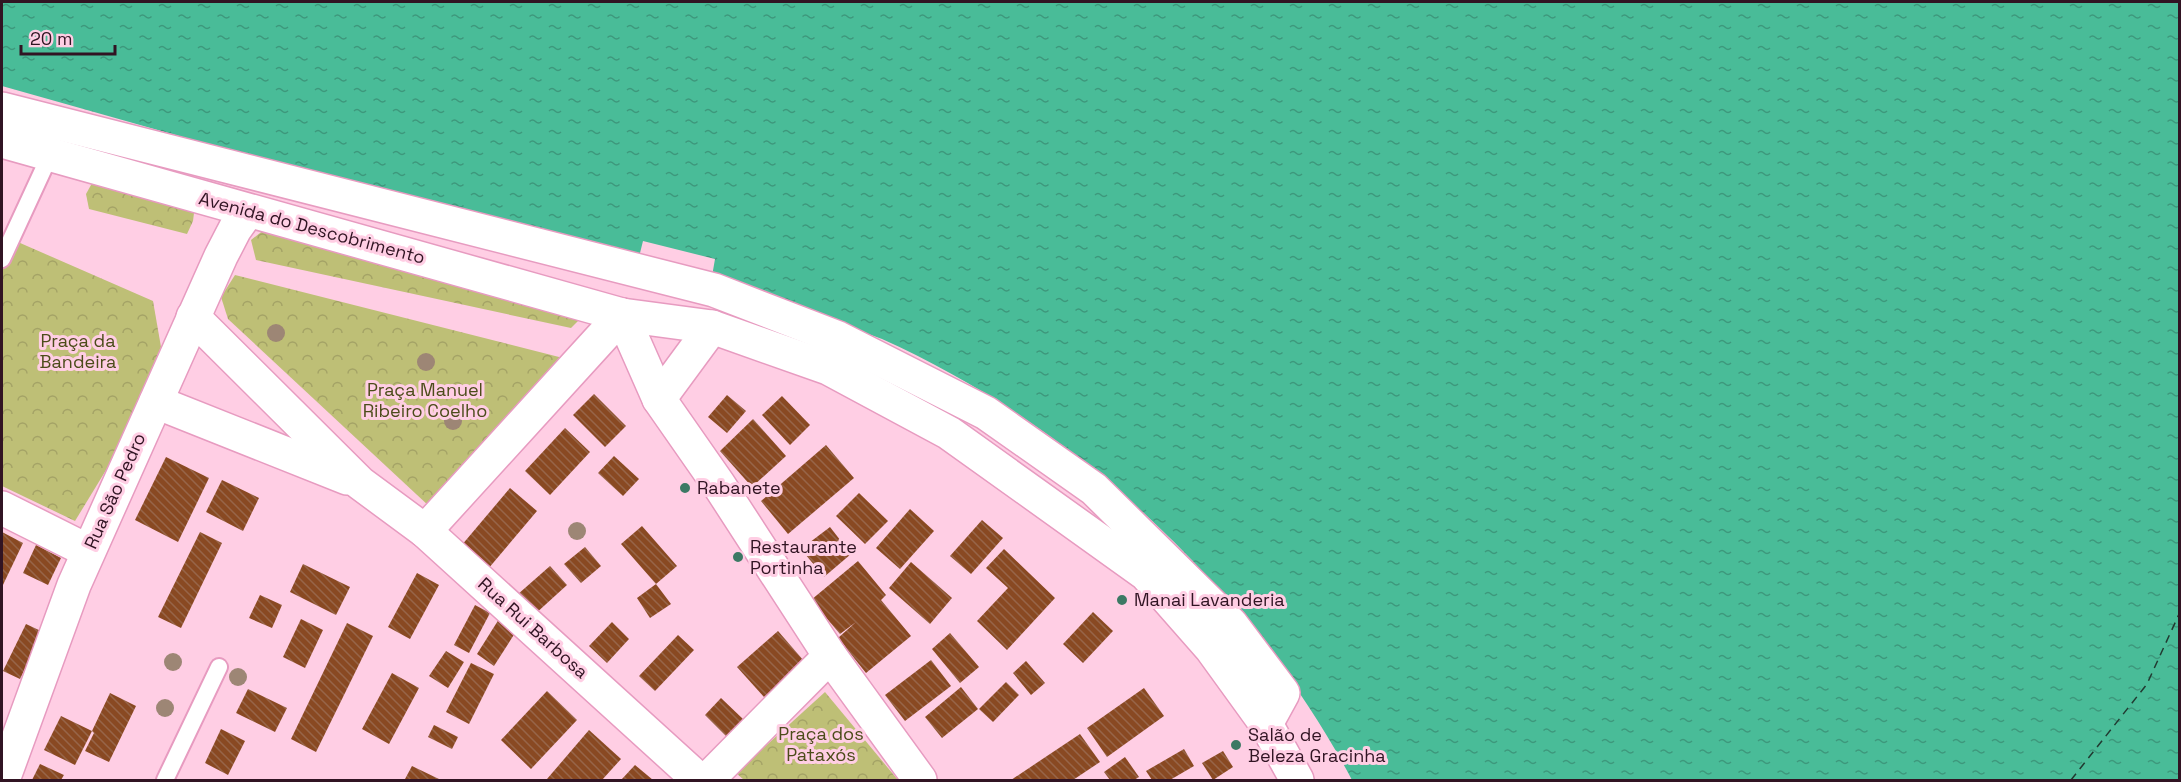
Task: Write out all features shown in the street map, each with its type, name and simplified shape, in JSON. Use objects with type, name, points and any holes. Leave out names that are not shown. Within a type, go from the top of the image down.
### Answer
[{"type":"street","points":[[2,109],[714,290],[838,338],[987,413],[1094,489],[1232,624],[1283,693],[1266,724]]},
{"type":"street","name":"Avenida do Descobrimento","points":[[2,141],[622,315],[712,327],[828,368],[949,433],[1146,574],[1211,648],[1266,724],[1297,780]]},
{"type":"street","name":"Rua São Pedro","points":[[3,780],[88,551],[193,317],[235,229],[248,211]]},
{"type":"street","points":[[425,531],[622,315],[659,399],[719,485],[830,656],[920,780]]},
{"type":"street","name":"Rua Rui Barbosa","points":[[193,317],[360,483],[425,531],[699,780]]},
{"type":"street","points":[[659,399],[712,327]]},
{"type":"street","name":"Rua Rui Barbosa","points":[[156,402],[360,483]]},
{"type":"street","points":[[2,508],[88,551]]},
{"type":"street","points":[[707,780],[830,656]]},
{"type":"lane","points":[[2,259],[51,155]]},
{"type":"lane","points":[[165,780],[219,667]]},
{"type":"green space","points":[[96,176],[195,205],[193,221],[187,234],[89,209],[86,194]]},
{"type":"green space","points":[[265,229],[580,319],[571,328],[256,260],[251,240]]},
{"type":"green space","name":"Praça da Bandeira","points":[[11,239],[153,301],[161,347],[114,457],[75,521],[2,486],[2,261]]},
{"type":"green space","name":"Praça Manuel Ribeiro Coelho","points":[[235,275],[563,358],[430,507],[228,319],[221,297]]},
{"type":"green space","name":"Praça dos Pataxós","points":[[825,692],[898,780],[744,780],[736,773]]},
{"type":"water","points":[[2,2],[2179,2],[2179,780],[1352,780],[1311,710],[1264,644],[1211,581],[1153,522],[1090,467],[1024,418],[954,375],[882,339],[711,282],[715,259],[643,241],[638,261],[317,175],[2,86]]},
{"type":"building","points":[[594,394],[626,426],[605,447],[573,415]]},
{"type":"building","points":[[727,395],[746,411],[727,433],[708,417]]},
{"type":"building","points":[[782,396],[810,425],[790,445],[762,415]]},
{"type":"building","points":[[753,419],[786,456],[752,487],[720,451]]},
{"type":"building","points":[[565,428],[590,452],[550,495],[525,471]]},
{"type":"building","points":[[826,445],[854,478],[788,534],[761,501]]},
{"type":"building","points":[[614,456],[639,479],[623,496],[598,473]]},
{"type":"building","points":[[166,457],[209,478],[178,542],[135,520]]},
{"type":"building","points":[[222,480],[259,498],[243,531],[206,512]]},
{"type":"building","points":[[510,488],[537,511],[488,569],[461,546]]},
{"type":"building","points":[[859,493],[888,521],[865,544],[836,516]]},
{"type":"building","points":[[910,509],[934,531],[900,569],[876,548]]},
{"type":"building","points":[[982,520],[1003,538],[971,574],[950,556]]},
{"type":"building","points":[[642,526],[677,566],[656,584],[621,544]]},
{"type":"building","points":[[830,527],[851,554],[824,577],[801,549]]},
{"type":"building","points":[[2,532],[23,543],[2,587]]},
{"type":"building","points":[[200,532],[222,543],[181,628],[158,617]]},
{"type":"building","points":[[36,545],[61,558],[48,585],[23,573]]},
{"type":"building","points":[[585,547],[601,566],[581,583],[564,564]]},
{"type":"building","points":[[1004,549],[1055,598],[1007,650],[977,621],[1008,588],[986,568]]},
{"type":"building","points":[[858,561],[886,595],[881,600],[911,636],[866,673],[838,638],[856,622],[840,634],[811,600]]},
{"type":"building","points":[[911,562],[952,598],[930,624],[889,588]]},
{"type":"building","points":[[303,564],[350,587],[336,615],[290,592]]},
{"type":"building","points":[[550,566],[567,585],[534,615],[517,595]]},
{"type":"building","points":[[417,573],[439,585],[410,639],[388,627]]},
{"type":"building","points":[[656,584],[671,604],[650,618],[637,598]]},
{"type":"building","points":[[260,595],[282,605],[272,628],[249,618]]},
{"type":"building","points":[[475,605],[490,613],[469,653],[454,645]]},
{"type":"building","points":[[1093,612],[1113,631],[1083,663],[1063,644]]},
{"type":"building","points":[[301,619],[323,630],[305,668],[283,657]]},
{"type":"building","points":[[499,619],[517,630],[494,666],[477,654]]},
{"type":"building","points":[[612,622],[629,639],[607,663],[589,646]]},
{"type":"building","points":[[347,623],[373,636],[316,752],[291,739]]},
{"type":"building","points":[[26,624],[43,632],[20,679],[3,671]]},
{"type":"building","points":[[778,631],[804,661],[764,697],[737,667]]},
{"type":"building","points":[[950,633],[979,667],[960,683],[932,649]]},
{"type":"building","points":[[678,635],[694,650],[655,691],[639,676]]},
{"type":"building","points":[[446,651],[464,662],[448,688],[429,676]]},
{"type":"building","points":[[931,660],[951,686],[905,721],[885,695]]},
{"type":"building","points":[[1026,661],[1045,683],[1031,695],[1013,673]]},
{"type":"building","points":[[471,663],[494,674],[469,724],[446,712]]},
{"type":"building","points":[[392,673],[419,688],[389,744],[362,729]]},
{"type":"building","points":[[1006,682],[1019,695],[993,722],[979,709]]},
{"type":"building","points":[[961,687],[978,709],[942,738],[925,717]]},
{"type":"building","points":[[1144,688],[1164,716],[1107,757],[1087,728]]},
{"type":"building","points":[[248,689],[287,708],[275,732],[236,713]]},
{"type":"building","points":[[547,691],[577,720],[531,769],[501,740]]},
{"type":"building","points":[[110,693],[136,706],[109,762],[85,751]]},
{"type":"building","points":[[721,698],[744,720],[727,737],[705,715]]},
{"type":"building","points":[[61,716],[92,731],[75,765],[44,750]]},
{"type":"building","points":[[434,725],[458,737],[452,749],[428,737]]},
{"type":"building","points":[[221,729],[245,741],[228,775],[205,763]]},
{"type":"building","points":[[589,730],[621,759],[602,780],[547,779]]},
{"type":"building","points":[[1080,734],[1100,762],[1073,780],[1011,780]]},
{"type":"building","points":[[1184,749],[1194,766],[1170,780],[1152,780],[1146,771]]},
{"type":"building","points":[[1223,751],[1233,767],[1213,780],[1202,763]]},
{"type":"building","points":[[1125,757],[1139,777],[1134,780],[1110,780],[1104,772]]},
{"type":"building","points":[[40,764],[64,775],[61,780],[32,780]]},
{"type":"building","points":[[635,765],[653,780],[621,780]]},
{"type":"building","points":[[412,766],[441,780],[405,779]]},
{"type":"ferry route","points":[[2071,780],[2147,684],[2180,612]]},
{"type":"place","name":"Rabanete","points":[[685,488]]},
{"type":"place","name":"Restaurante Portinha","points":[[738,557]]},
{"type":"place","name":"Manai Lavanderia","points":[[1122,600]]},
{"type":"place","name":"Salão de Beleza Gracinha","points":[[1236,745]]}]
